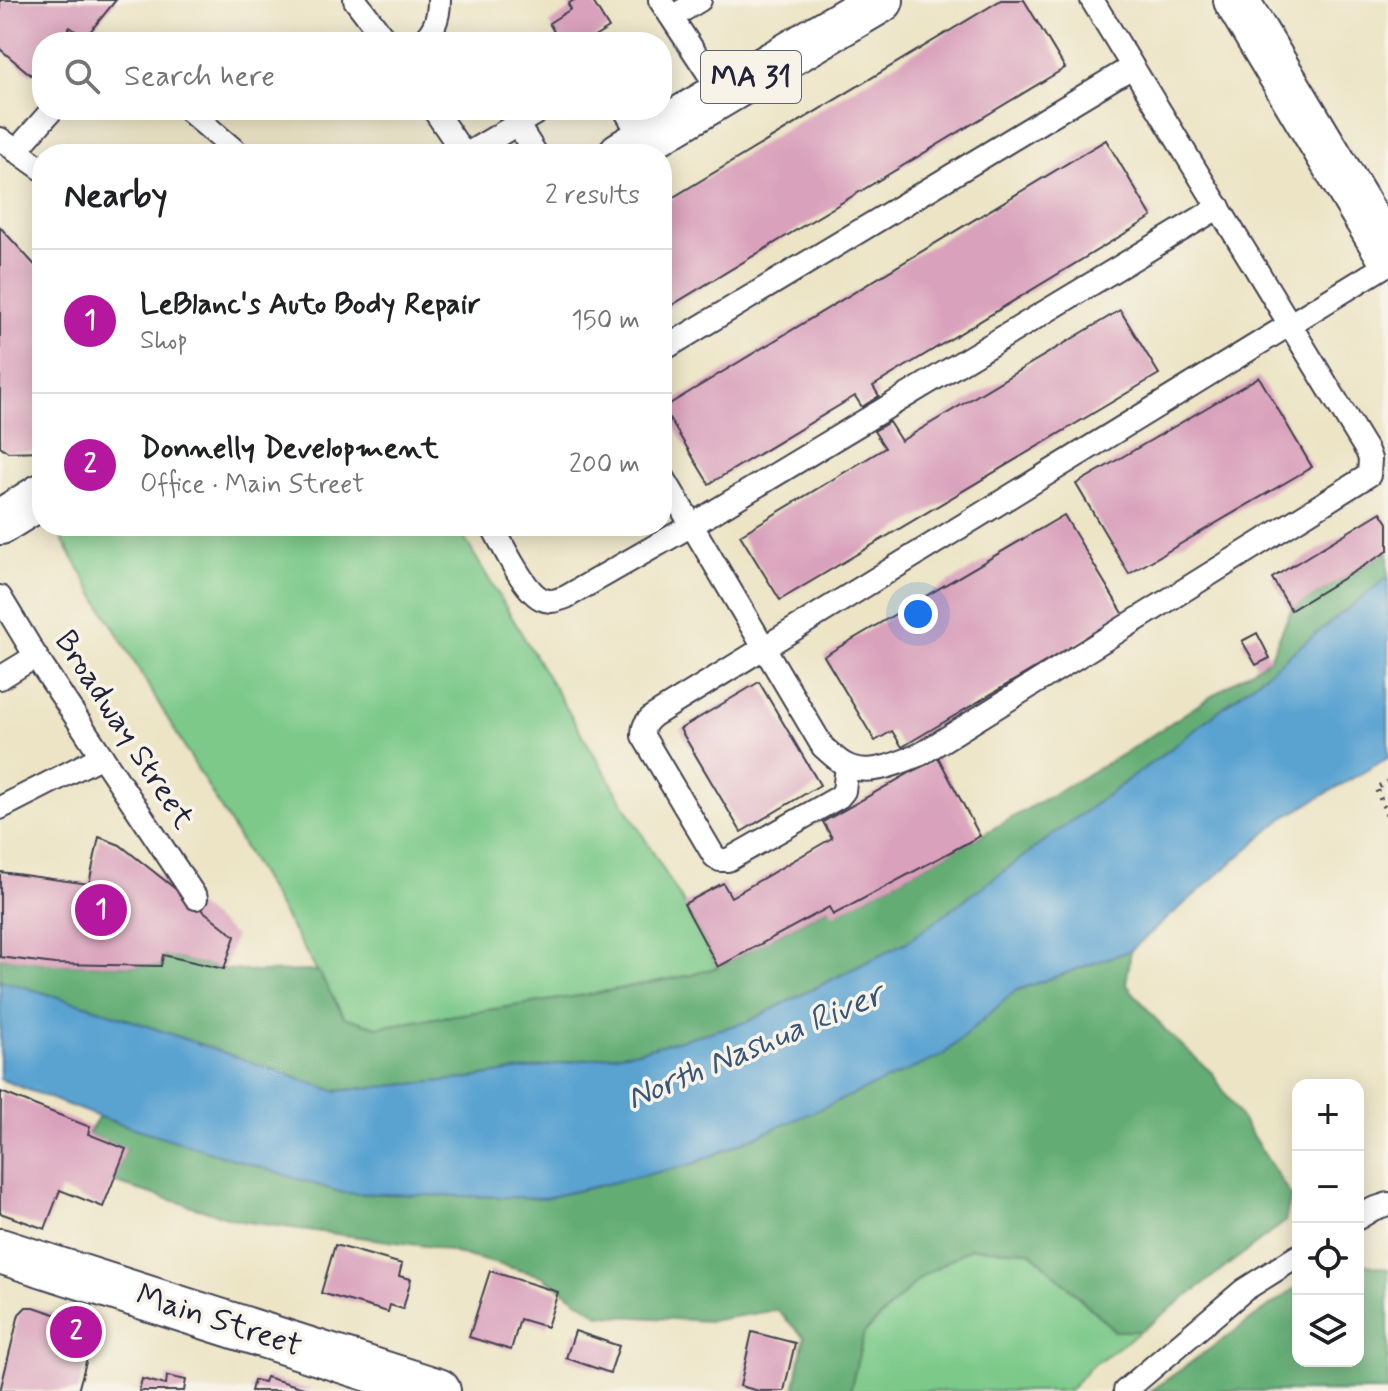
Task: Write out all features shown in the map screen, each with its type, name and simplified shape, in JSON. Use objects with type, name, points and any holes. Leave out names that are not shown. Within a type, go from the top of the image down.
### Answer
[{"type":"main road","name":"MA 31","points":[[672,116],[722,94],[881,0]]},
{"type":"main road","points":[[1236,0],[1388,254]]},
{"type":"main road","name":"MA 31","points":[[630,135],[664,120]]},
{"type":"main road","points":[[0,522],[32,502]]},
{"type":"main road","name":"Main Street","points":[[0,1251],[438,1391]]},
{"type":"lane","points":[[355,0],[379,32]]},
{"type":"lane","points":[[430,32],[439,13],[439,0]]},
{"type":"lane","points":[[700,0],[666,8],[722,94]]},
{"type":"lane","points":[[672,492],[823,747],[847,766],[864,769],[888,767],[921,754],[1366,478],[1371,467],[1367,451],[1092,0]]},
{"type":"lane","points":[[672,344],[1132,67]]},
{"type":"lane","points":[[32,162],[8,145],[39,120]]},
{"type":"lane","points":[[200,120],[227,144]]},
{"type":"lane","points":[[441,120],[458,144]]},
{"type":"lane","points":[[482,144],[524,120]]},
{"type":"lane","points":[[517,124],[530,144]]},
{"type":"lane","points":[[498,536],[531,592],[538,598],[554,601],[692,525],[1219,207]]},
{"type":"lane","points":[[847,766],[844,791],[839,797],[728,860],[720,860],[714,856],[643,736],[644,723],[1388,264]]},
{"type":"lane","name":"Broadway Street","points":[[0,597],[196,898]]},
{"type":"lane","points":[[0,678],[36,656]]},
{"type":"lane","points":[[0,808],[102,756]]},
{"type":"lane","points":[[1364,1214],[1388,1204]]},
{"type":"lane","points":[[1125,1391],[1244,1290],[1292,1260]]},
{"type":"path","points":[[1388,782],[1376,788],[1388,817]]},
{"type":"green space","points":[[463,536],[684,904],[718,967],[592,994],[377,1027],[344,1017],[61,538]]},
{"type":"green space","points":[[1388,551],[1388,577],[1173,747],[907,942],[747,1022],[639,1051],[465,1079],[335,1091],[92,1007],[0,980],[0,957],[55,964],[161,966],[163,955],[224,969],[318,971],[344,1017],[377,1027],[592,994],[718,967],[829,907],[834,914],[980,836],[1123,754],[1270,658],[1291,610]]},
{"type":"green space","points":[[1131,950],[1126,984],[1166,1031],[1212,1073],[1291,1196],[1285,1222],[1141,1331],[1115,1331],[1030,1251],[971,1248],[922,1276],[864,1333],[850,1391],[794,1391],[804,1337],[777,1310],[709,1321],[599,1315],[542,1276],[433,1247],[240,1221],[113,1182],[126,1149],[88,1134],[99,1117],[343,1193],[545,1198],[693,1164],[941,1056],[1014,991]]},
{"type":"green space","points":[[971,1248],[1030,1251],[1115,1331],[1141,1331],[1089,1368],[1069,1391],[850,1391],[864,1333],[922,1276]]},
{"type":"green space","points":[[1364,1264],[1388,1269],[1388,1391],[1151,1391],[1292,1290],[1292,1367],[1364,1367]]},
{"type":"water","name":"North Nashua River","points":[[1388,577],[1388,758],[1282,819],[1131,950],[1015,991],[942,1056],[693,1164],[545,1198],[343,1193],[99,1117],[0,1079],[0,980],[92,1007],[335,1091],[465,1079],[639,1051],[747,1022],[907,942],[1173,747]]},
{"type":"building","points":[[0,0],[116,0],[90,32],[77,32],[70,27],[66,32],[32,32],[31,75],[0,49]]},
{"type":"building","points":[[574,0],[592,0],[609,28],[602,32],[554,32],[549,23],[571,9],[568,4]]},
{"type":"building","points":[[1001,0],[1024,0],[1065,68],[672,305],[672,198]]},
{"type":"building","points":[[1106,140],[1152,217],[873,386],[879,396],[862,407],[855,396],[709,484],[672,423],[672,403]]},
{"type":"building","points":[[0,227],[32,262],[32,451],[8,452],[0,446]]},
{"type":"building","points":[[1120,310],[1159,374],[780,600],[740,535],[885,448],[874,431],[889,422],[901,441]]},
{"type":"building","points":[[1259,377],[1312,467],[1129,574],[1076,484]]},
{"type":"building","points":[[1381,512],[1388,523],[1388,551],[1291,610],[1272,578]]},
{"type":"building","points":[[1064,515],[1124,615],[902,747],[892,731],[875,741],[824,656]]},
{"type":"building","points":[[1257,633],[1270,658],[1256,665],[1242,641]]},
{"type":"building","points":[[759,682],[820,785],[741,832],[680,729]]},
{"type":"building","points":[[938,757],[980,836],[833,915],[829,907],[718,967],[684,904],[723,883],[731,897],[832,838],[823,822]]},
{"type":"building","points":[[99,837],[120,845],[235,936],[224,969],[163,955],[161,966],[55,964],[0,957],[0,872],[89,884]]},
{"type":"building","points":[[1,1092],[90,1127],[88,1134],[126,1149],[103,1207],[60,1190],[45,1229],[0,1213]]},
{"type":"building","points":[[335,1245],[402,1264],[399,1276],[411,1279],[403,1309],[390,1305],[388,1312],[321,1293]]},
{"type":"building","points":[[490,1271],[558,1292],[547,1327],[520,1319],[511,1350],[469,1337]]},
{"type":"building","points":[[26,1307],[85,1324],[91,1331],[92,1340],[78,1391],[0,1391],[19,1314]]},
{"type":"building","points":[[575,1331],[619,1346],[610,1373],[566,1358]]},
{"type":"building","points":[[752,1332],[795,1343],[784,1391],[759,1391],[740,1386]]},
{"type":"building","points":[[167,1376],[186,1380],[184,1391],[139,1391],[142,1379],[166,1385]]},
{"type":"building","points":[[266,1377],[311,1391],[251,1391],[254,1380],[264,1382]]},
{"type":"place","name":"LeBlanc's Auto Body Repair","points":[[101,910]]},
{"type":"place","name":"Donnelly Development","points":[[76,1332]]}]
